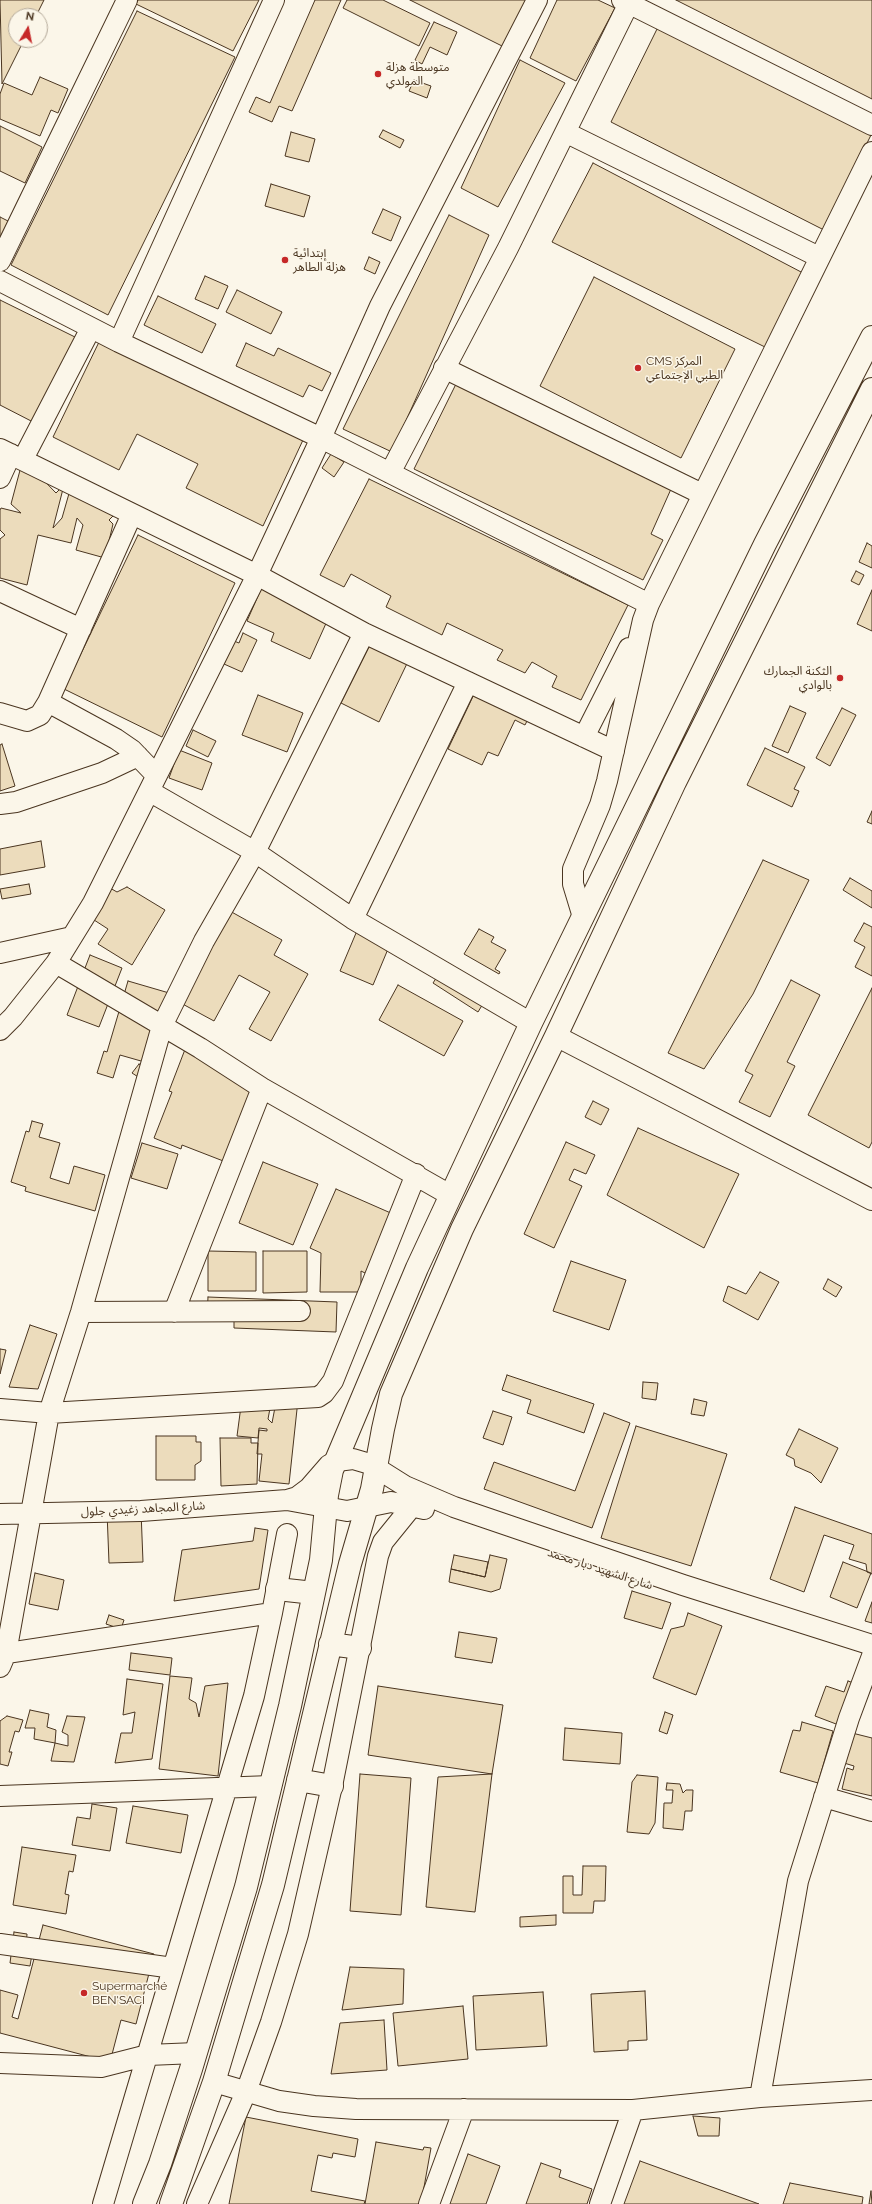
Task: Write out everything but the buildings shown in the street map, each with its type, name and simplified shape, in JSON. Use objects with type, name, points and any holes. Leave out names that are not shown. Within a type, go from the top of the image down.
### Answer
[{"type":"main road","points":[[144,2204],[160,2164],[237,1919],[271,1786],[314,1593],[322,1552],[329,1483],[337,1461],[390,1329],[450,1195],[531,1023],[657,761],[764,544],[872,337]]},
{"type":"main road","points":[[171,2204],[214,2082],[273,1885],[353,1552],[368,1507],[391,1394],[462,1229],[556,1036],[675,782],[872,389]]},
{"type":"main road","points":[[277,1589],[314,1593]]},
{"type":"main road","points":[[330,1644],[360,1648]]},
{"type":"main road","points":[[298,1780],[332,1786]]},
{"type":"street","points":[[0,261],[127,0]]},
{"type":"street","points":[[119,342],[274,0]]},
{"type":"street","points":[[0,1030],[13,1017],[56,963],[93,903],[257,575],[322,438],[380,306],[537,0]]},
{"type":"street","points":[[390,473],[567,133],[625,2],[872,125]]},
{"type":"street","points":[[567,133],[820,257]]},
{"type":"street","points":[[584,737],[702,494],[872,152]]},
{"type":"street","points":[[0,281],[119,342],[322,438],[390,473],[646,612]]},
{"type":"street","points":[[0,478],[11,454],[91,328]]},
{"type":"street","points":[[444,368],[702,494]]},
{"type":"street","points":[[11,454],[257,575],[364,633],[614,751]]},
{"type":"street","points":[[0,713],[27,721],[40,715],[48,702],[132,514]]},
{"type":"street","points":[[0,590],[81,629]]},
{"type":"street","points":[[583,917],[573,884],[572,874],[600,805],[646,612]]},
{"type":"street","points":[[272,1613],[2,1658],[49,1413],[81,1312],[162,1026],[204,940],[255,852],[364,633]]},
{"type":"street","points":[[353,919],[468,682]]},
{"type":"street","points":[[48,702],[116,739],[138,756],[153,783],[353,919],[531,1023]]},
{"type":"street","points":[[0,804],[16,802],[95,775],[138,756]]},
{"type":"street","points":[[0,952],[72,937]]},
{"type":"street","points":[[56,963],[200,1048],[262,1088],[416,1174],[450,1195]]},
{"type":"street","points":[[556,1036],[872,1200]]},
{"type":"street","points":[[174,1312],[262,1088]]},
{"type":"street","points":[[0,1409],[49,1413],[318,1396],[324,1393],[333,1381],[416,1174]]},
{"type":"street","points":[[81,1312],[300,1311]]},
{"type":"street","name":"شارع الشهيد دبار محمد","points":[[337,1461],[353,1459],[370,1464],[395,1481],[504,1531],[872,1656]]},
{"type":"street","name":"شارع المجاهد زغيدي جلول","points":[[0,1514],[140,1511],[287,1500],[297,1497],[309,1488],[323,1471],[337,1461]]},
{"type":"street","name":"شارع المجاهد زغيدي جلول","points":[[287,1500],[326,1508]]},
{"type":"street","name":"شارع الشهيد دبار محمد","points":[[326,1508],[347,1511],[391,1502],[413,1505],[682,1585],[872,1645]]},
{"type":"street","points":[[197,2204],[246,2092],[271,2022],[298,1934],[332,1786],[378,1556],[383,1542],[413,1505]]},
{"type":"street","points":[[103,2204],[254,1696],[287,1534]]},
{"type":"street","points":[[760,2097],[798,1881],[849,1718],[872,1656]]},
{"type":"street","points":[[0,1796],[227,1789],[271,1786]]},
{"type":"street","points":[[824,1797],[872,1811]]},
{"type":"street","points":[[0,1944],[173,1968]]},
{"type":"street","points":[[0,2064],[101,2067],[148,2055],[196,2053]]},
{"type":"street","points":[[214,2082],[279,2101],[314,2106],[356,2109],[633,2110],[760,2097],[872,2090]]},
{"type":"street","points":[[429,2204],[464,2109]]},
{"type":"street","points":[[600,2204],[633,2110]]},
{"type":"place","name":"متوسطة هزلة المولدي","points":[[378,74]]},
{"type":"place","name":"إبتدائية هزلة الطاهر","points":[[285,260]]},
{"type":"place","name":"CMS المركز الطبي الإجتماعي","points":[[638,368]]},
{"type":"place","name":"الثكنة الجمارك بالوادي","points":[[840,678]]},
{"type":"place","name":"Supermarché BEN'SACI","points":[[84,1993]]}]
